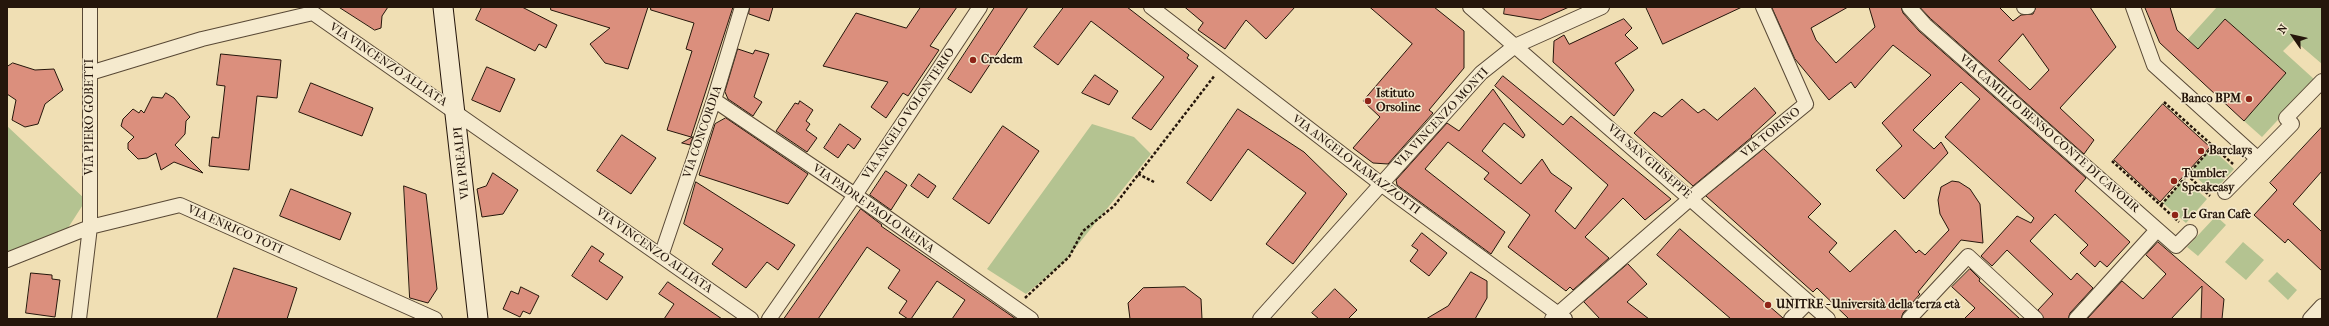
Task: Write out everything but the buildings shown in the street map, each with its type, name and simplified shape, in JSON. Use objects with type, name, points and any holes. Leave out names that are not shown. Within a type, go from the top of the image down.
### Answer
[{"type":"street","name":"VIA PIERO GOBETTI","points":[[79,319],[90,227],[90,7]]},
{"type":"street","name":"VIA PREALPI","points":[[443,7],[456,112],[478,319]]},
{"type":"street","name":"VIA CONCORDIA","points":[[661,256],[714,100],[742,7]]},
{"type":"street","name":"VIA ANGELO VOLONTERIO","points":[[769,319],[855,195],[980,7]]},
{"type":"street","name":"VIA ANGELO RAMAZZOTTI","points":[[1151,7],[1381,184],[1558,317]]},
{"type":"street","name":"VIA SAN GIUSEPPE","points":[[1470,7],[1691,198],[1828,319]]},
{"type":"street","name":"VIA VINCENZO MONTI","points":[[1260,319],[1481,73],[1514,46],[1602,7]]},
{"type":"street","name":"VIA TORINO","points":[[1691,198],[1806,104],[1763,7]]},
{"type":"street","name":"VIA CAMILLO BENSO CONTE DI CAVOUR","points":[[1909,7],[1931,30],[2176,246],[2190,232]]},
{"type":"street","points":[[2133,7],[2154,65],[2257,158]]},
{"type":"street","name":"VIA VINCENZO ALLIATA","points":[[90,73],[202,39],[313,13],[751,319]]},
{"type":"street","points":[[2225,192],[2242,173],[2292,124],[2286,118],[2322,81]]},
{"type":"street","name":"VIA PADRE PAOLO REINA","points":[[714,100],[855,195],[1031,319]]},
{"type":"street","points":[[1558,317],[1691,198]]},
{"type":"street","name":"VIA ENRICO TOTI","points":[[7,260],[90,227],[180,205],[435,319]]},
{"type":"street","points":[[2076,319],[2158,230]]},
{"type":"street","points":[[1909,319],[1968,256],[2036,319]]},
{"type":"street","points":[[1791,319],[1808,302]]},
{"type":"street","points":[[2310,319],[2322,306]]},
{"type":"path","points":[[1014,307],[1068,257],[1083,231],[1114,206],[1224,64]]},
{"type":"path","points":[[2164,102],[2242,173]]},
{"type":"path","points":[[2160,205],[2213,146]]},
{"type":"path","points":[[2112,161],[2190,232]]},
{"type":"path","points":[[1138,174],[1154,182]]},
{"type":"path","points":[[2187,175],[2211,196]]},
{"type":"green space","points":[[2217,7],[2322,7],[2322,64],[2294,40],[2283,51],[2315,80],[2262,137],[2244,121],[2286,73],[2225,19],[2198,49],[2187,40]]},
{"type":"green space","points":[[1092,124],[1134,137],[1151,154],[1064,262],[1026,294],[987,269]]},
{"type":"green space","points":[[7,126],[86,200],[66,231],[7,255]]},
{"type":"green space","points":[[2211,148],[2234,169],[2213,192],[2190,172]]},
{"type":"green space","points":[[2184,179],[2207,199],[2186,223],[2163,203]]},
{"type":"green space","points":[[2216,216],[2226,225],[2198,256],[2187,247]]},
{"type":"green space","points":[[2243,242],[2264,260],[2246,280],[2225,262]]},
{"type":"green space","points":[[2277,272],[2297,290],[2288,300],[2268,281]]},
{"type":"place","name":"Credem","points":[[973,60]]},
{"type":"place","name":"Banco BPM","points":[[2249,99]]},
{"type":"place","name":"Istituto Orsoline","points":[[1368,101]]},
{"type":"place","name":"Barclays","points":[[2201,151]]},
{"type":"place","name":"Tumbler Speakeasy","points":[[2174,181]]},
{"type":"place","name":"Le Gran Cafè","points":[[2175,215]]},
{"type":"place","name":"UNITRE - Università della terza età","points":[[1768,305]]}]
